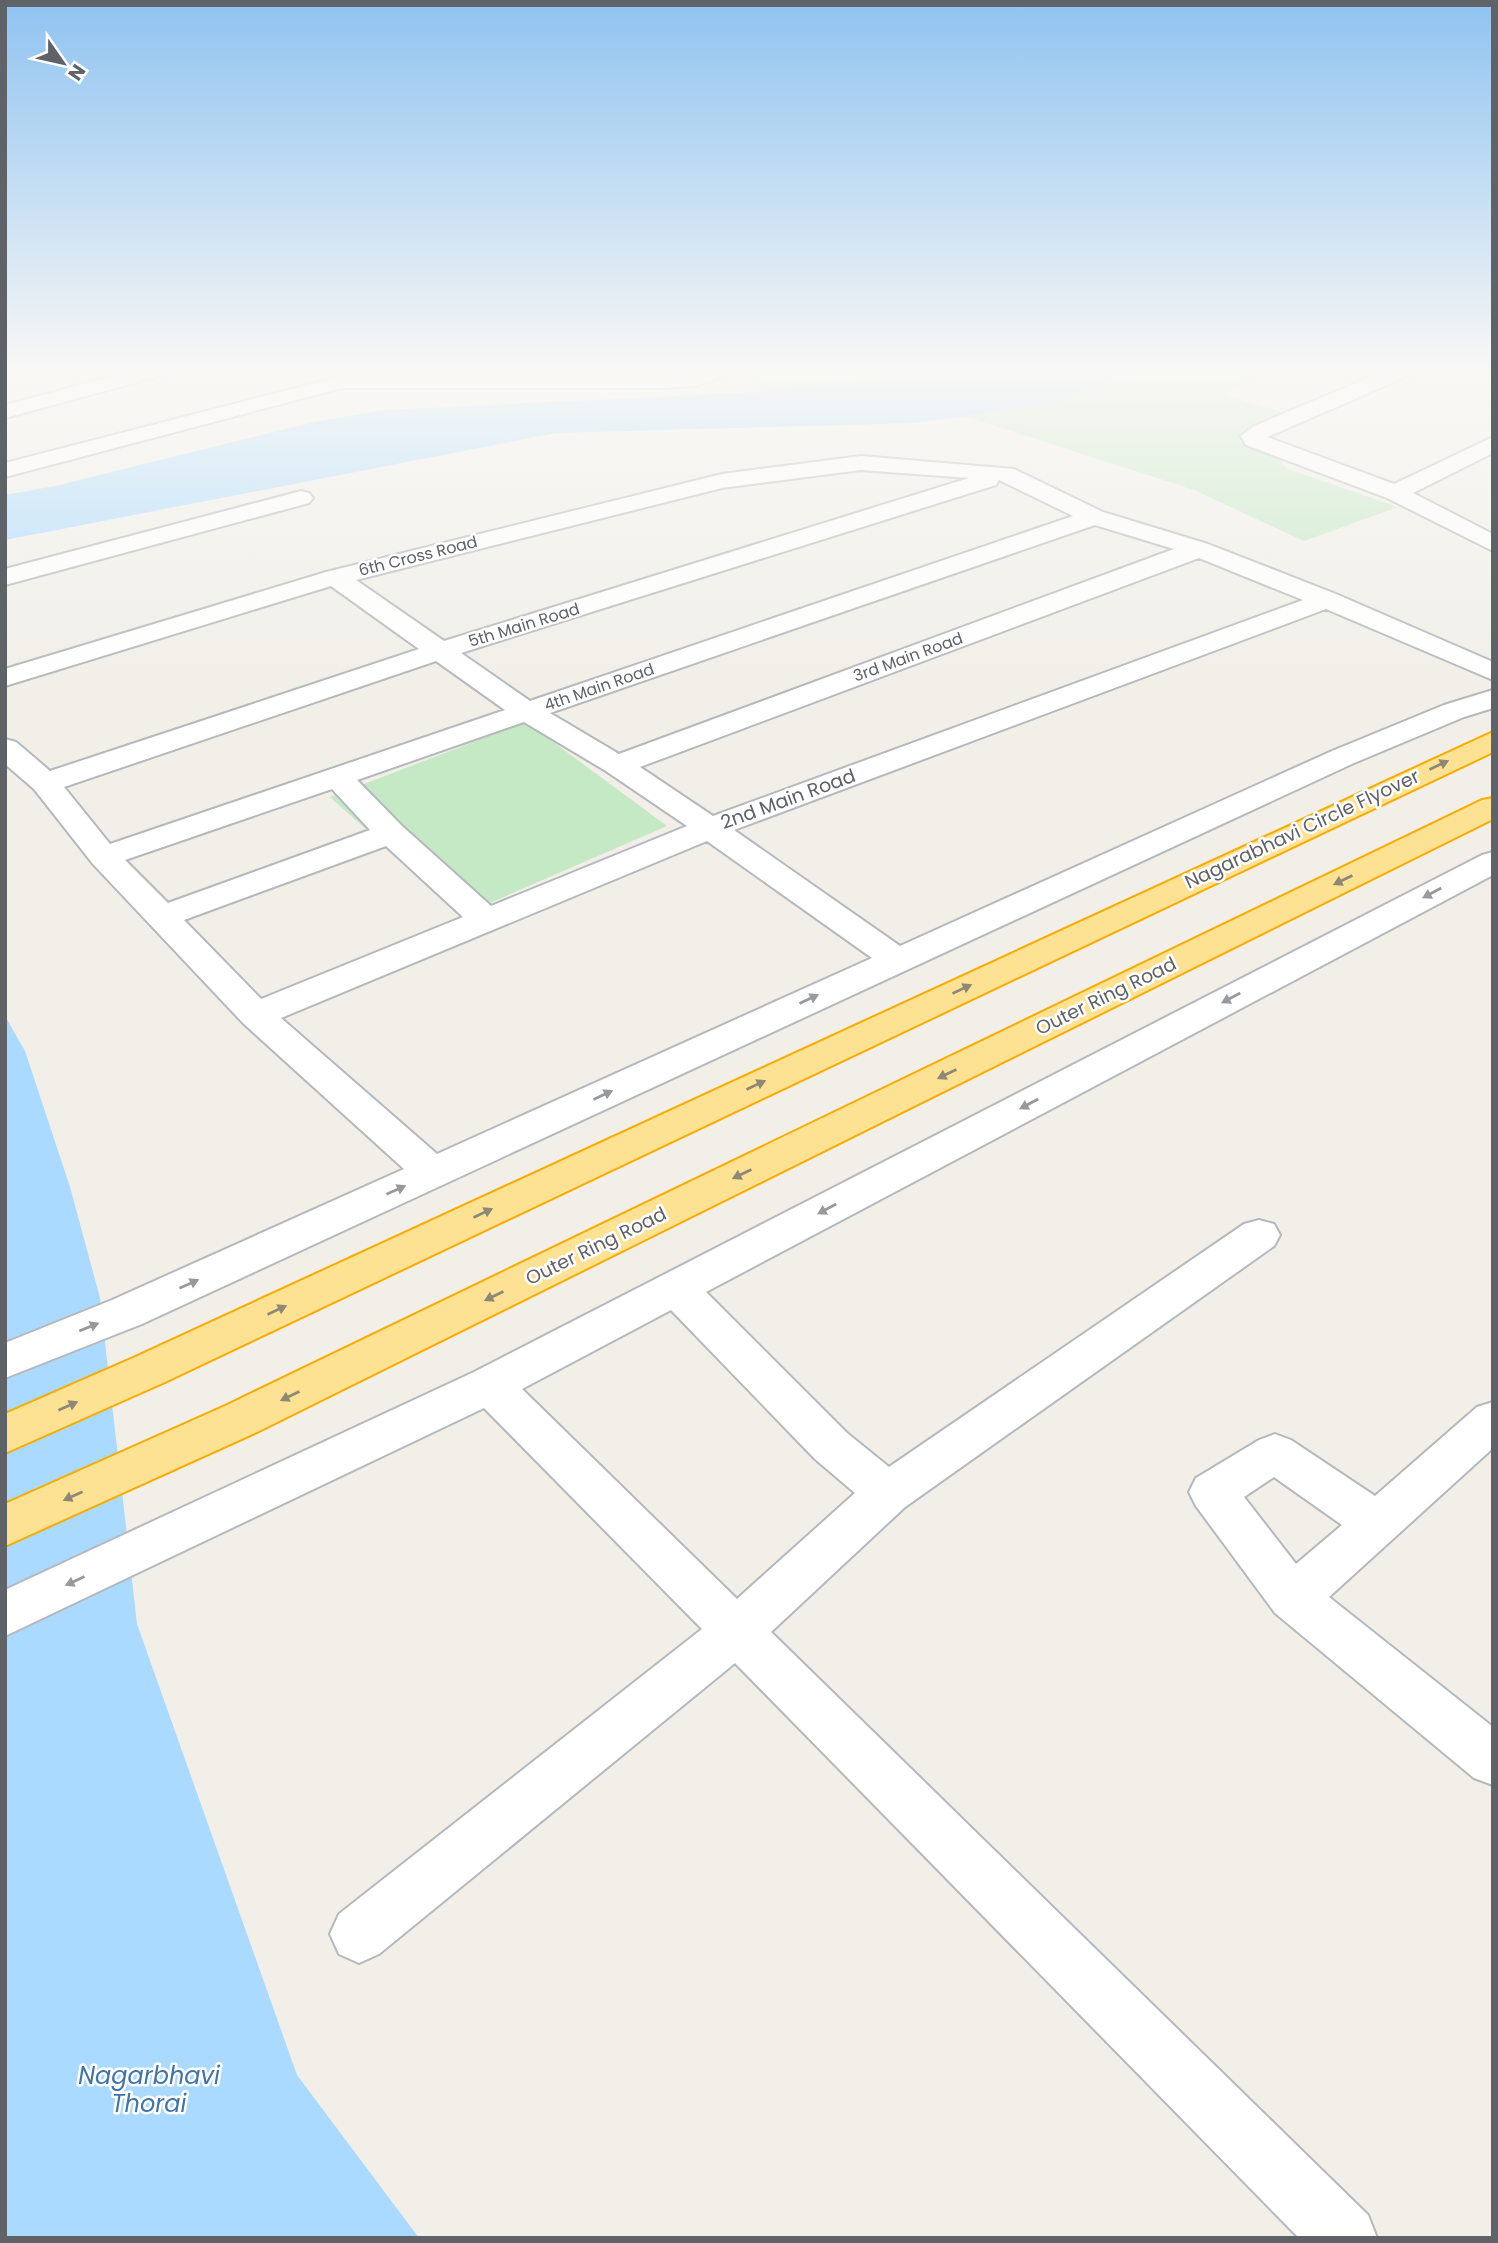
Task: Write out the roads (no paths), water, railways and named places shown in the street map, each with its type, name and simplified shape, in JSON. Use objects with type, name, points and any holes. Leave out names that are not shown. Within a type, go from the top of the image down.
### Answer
[{"type":"highway","name":"Nagarabhavi Circle Flyover","points":[[5,1434],[149,1370],[1493,741]]},
{"type":"highway","name":"Outer Ring Road","points":[[5,1526],[291,1395],[1493,807]]},
{"type":"street","name":"6th Cross Road","points":[[5,678],[335,577],[722,481],[755,477]]},
{"type":"street","name":"5th Main Road","points":[[45,783],[439,651],[997,477]]},
{"type":"street","points":[[1011,477],[1094,517],[1199,550],[1327,600],[1493,672]]},
{"type":"street","points":[[1352,477],[1395,493],[1493,544]]},
{"type":"street","points":[[1395,493],[1428,477]]},
{"type":"street","points":[[5,577],[301,498]]},
{"type":"street","name":"4th Main Road","points":[[104,857],[1094,517]]},
{"type":"street","name":"3rd Main Road","points":[[617,765],[1199,550]]},
{"type":"street","points":[[335,577],[527,712],[617,765],[897,959]]},
{"type":"street","name":"2nd Main Road","points":[[256,1015],[710,828],[1327,600]]},
{"type":"street","points":[[5,1361],[127,1312],[1343,757],[1493,699]]},
{"type":"street","points":[[5,748],[45,783],[104,857],[256,1015],[434,1173]]},
{"type":"street","points":[[338,778],[391,832],[486,920]]},
{"type":"street","points":[[162,917],[391,832]]},
{"type":"street","points":[[5,1614],[490,1385],[1493,862]]},
{"type":"street","points":[[359,1934],[736,1632],[888,1493],[1259,1235]]},
{"type":"street","points":[[676,1288],[831,1446],[888,1493]]},
{"type":"street","points":[[490,1385],[1345,2238]]},
{"type":"street","points":[[1293,1598],[1493,1420]]},
{"type":"street","points":[[1377,1523],[1275,1453],[1213,1492],[1293,1598],[1493,1760]]},
{"type":"water","points":[[93,477],[331,477],[5,540],[5,495]]},
{"type":"water","name":"Nagarbhavi Thorai","points":[[5,1016],[25,1051],[70,1187],[100,1298],[137,1624],[297,2075],[419,2238],[5,2238]]}]
